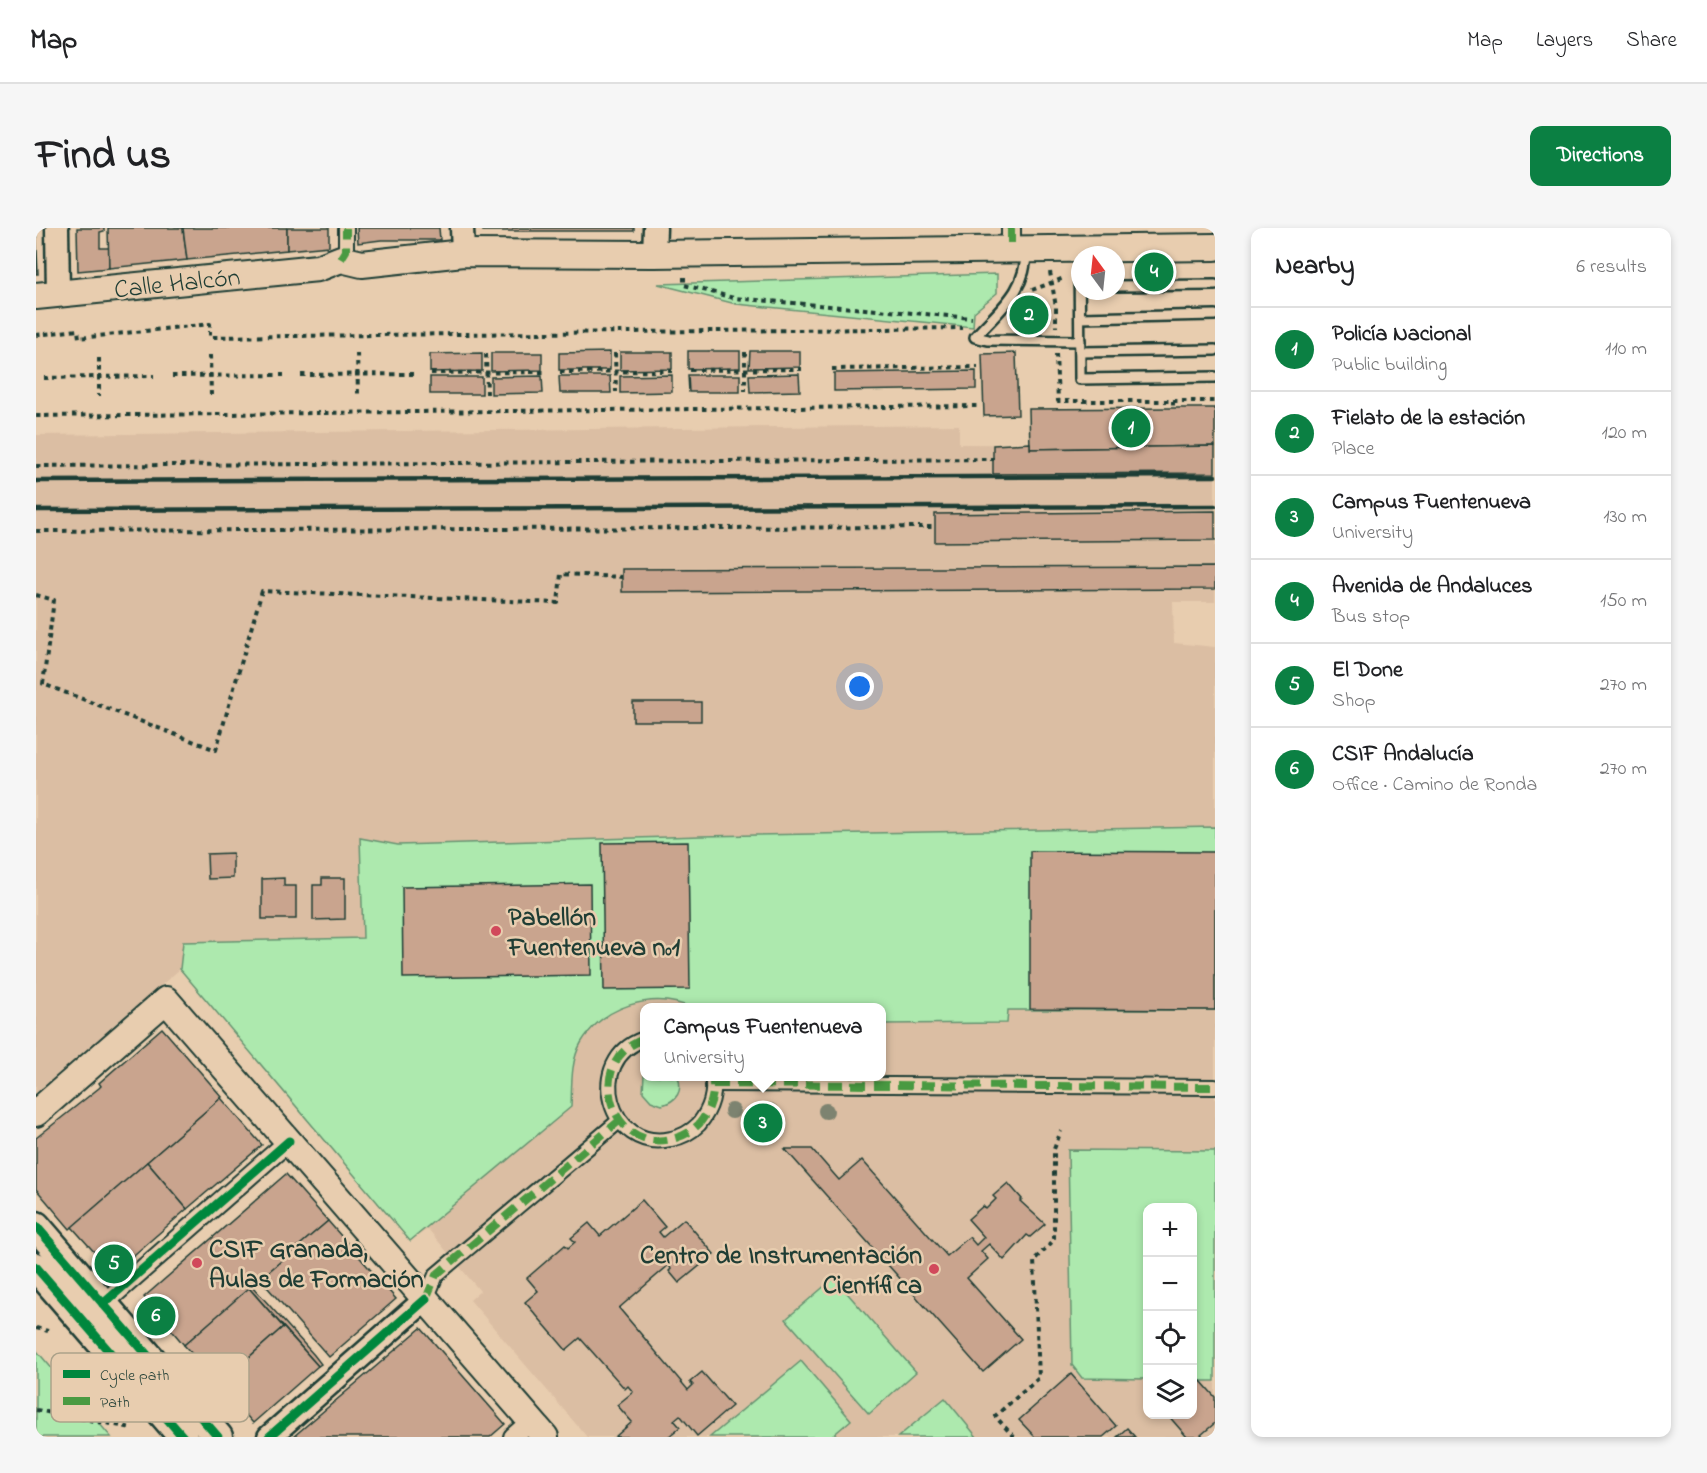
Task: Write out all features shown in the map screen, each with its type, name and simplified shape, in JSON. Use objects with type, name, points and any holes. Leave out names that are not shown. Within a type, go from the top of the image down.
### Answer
[{"type":"main road","name":"Calle Halcón","points":[[47,294],[318,268],[331,273],[351,272],[352,262],[463,253],[654,254],[1097,240],[1213,245]]},
{"type":"main road","points":[[36,1113],[166,1000],[426,1299],[529,1432]]},
{"type":"main road","points":[[36,1226],[145,1353]]},
{"type":"main road","points":[[36,1267],[110,1353]]},
{"type":"main road","points":[[170,1422],[183,1437]]},
{"type":"main road","points":[[205,1422],[218,1437]]},
{"type":"street","points":[[47,294],[57,228]]},
{"type":"street","points":[[346,228],[346,251],[352,262]]},
{"type":"street","points":[[462,228],[463,253]]},
{"type":"street","points":[[654,254],[655,228]]},
{"type":"street","points":[[640,1042],[627,1048],[616,1060],[610,1074],[610,1099],[619,1121],[632,1132],[647,1139],[664,1141],[680,1137],[695,1128],[706,1116],[712,1100],[712,1081]]},
{"type":"street","points":[[784,1081],[1215,1087]]},
{"type":"street","points":[[269,1437],[426,1299],[436,1275],[619,1121]]},
{"type":"street","points":[[103,1304],[289,1141]]},
{"type":"lane","points":[[1016,241],[1026,262],[1020,287],[975,337],[988,340],[1080,340]]},
{"type":"lane","points":[[1125,286],[1215,285]]},
{"type":"lane","points":[[1080,300],[1080,378],[1215,377]]},
{"type":"lane","points":[[1080,318],[1215,315]]},
{"type":"lane","points":[[1080,352],[1215,350]]},
{"type":"path","points":[[1050,272],[1056,307],[1056,333]]},
{"type":"path","points":[[683,275],[684,285],[734,298],[975,319]]},
{"type":"path","points":[[1031,291],[1068,276]]},
{"type":"path","points":[[36,335],[78,330],[79,338],[210,324],[210,337],[968,328]]},
{"type":"path","points":[[745,352],[745,391]]},
{"type":"path","points":[[357,353],[358,394]]},
{"type":"path","points":[[615,353],[616,392]]},
{"type":"path","points":[[486,354],[487,394]]},
{"type":"path","points":[[210,356],[211,395]]},
{"type":"path","points":[[99,358],[99,396]]},
{"type":"path","points":[[832,369],[978,367]]},
{"type":"path","points":[[690,370],[802,369]]},
{"type":"path","points":[[560,372],[672,371]]},
{"type":"path","points":[[431,374],[544,372]]},
{"type":"path","points":[[301,375],[413,374]]},
{"type":"path","points":[[172,376],[284,375]]},
{"type":"path","points":[[44,378],[154,376]]},
{"type":"path","points":[[1173,401],[1173,408]]},
{"type":"path","points":[[36,416],[979,406]]},
{"type":"path","points":[[36,466],[994,459]]},
{"type":"path","points":[[36,531],[935,528]]},
{"type":"path","points":[[36,595],[54,600],[43,684],[216,750],[262,591],[558,603],[561,574],[622,577]]},
{"type":"path","points":[[1014,1437],[995,1416],[1039,1378],[1034,1260],[1054,1240],[1054,1149],[1061,1131]]},
{"type":"path","points":[[36,1328],[48,1331]]},
{"type":"path","points":[[36,1410],[51,1413]]},
{"type":"path","points":[[100,1422],[132,1428]]},
{"type":"shaded area","points":[[959,425],[959,444],[1215,446],[1215,602],[1173,602],[1174,643],[1215,647],[1215,1437],[587,1437],[470,1300],[480,1291],[428,1229],[410,1241],[180,969],[36,1093],[36,435]]},
{"type":"green space","points":[[997,274],[997,293],[974,312],[973,327],[736,304],[658,284]]},
{"type":"green space","points":[[1215,827],[1215,1010],[1008,1010],[1007,1023],[886,1024],[886,1003],[646,1001],[630,1005],[602,1019],[581,1043],[573,1066],[571,1107],[410,1241],[180,969],[183,942],[363,938],[360,838],[398,845],[701,836]]},
{"type":"green space","points":[[644,1081],[679,1081],[678,1095],[672,1101],[662,1105],[651,1101],[643,1092]]},
{"type":"green space","points":[[1068,1150],[1215,1151],[1215,1381],[1197,1381],[1197,1203],[1143,1203],[1143,1379],[1082,1378],[1072,1365]]},
{"type":"green space","points":[[834,1278],[916,1372],[869,1414],[786,1319]]},
{"type":"green space","points":[[36,1350],[51,1367],[51,1422],[98,1422],[111,1437],[36,1437]]},
{"type":"green space","points":[[801,1361],[851,1420],[831,1437],[710,1437]]},
{"type":"green space","points":[[945,1398],[977,1437],[898,1437]]},
{"type":"building","points":[[36,228],[38,274],[36,274]]},
{"type":"building","points":[[77,228],[104,228],[104,231],[100,232],[100,248],[109,248],[109,268],[78,271]]},
{"type":"building","points":[[108,228],[183,228],[187,260],[109,268]]},
{"type":"building","points":[[183,228],[287,228],[287,250],[187,260]]},
{"type":"building","points":[[287,228],[329,228],[329,246],[287,250]]},
{"type":"building","points":[[357,228],[439,228],[440,240],[381,240],[358,243]]},
{"type":"building","points":[[483,228],[634,228],[634,231],[483,231]]},
{"type":"building","points":[[1033,298],[1046,310],[1026,331],[1013,319]]},
{"type":"building","points":[[688,351],[740,351],[740,368],[688,369]]},
{"type":"building","points":[[750,351],[800,351],[800,367],[749,368]]},
{"type":"building","points":[[610,352],[610,370],[559,370],[559,353]]},
{"type":"building","points":[[620,352],[672,352],[672,369],[620,370]]},
{"type":"building","points":[[482,353],[482,371],[430,372],[430,354]]},
{"type":"building","points":[[491,353],[542,353],[542,370],[491,371]]},
{"type":"building","points":[[1016,353],[1018,415],[984,416],[982,354]]},
{"type":"building","points":[[976,371],[976,389],[834,391],[834,373]]},
{"type":"building","points":[[799,374],[800,391],[750,392],[749,375]]},
{"type":"building","points":[[672,375],[672,392],[620,393],[620,376]]},
{"type":"building","points":[[688,375],[740,375],[740,392],[689,392]]},
{"type":"building","points":[[542,376],[543,393],[491,394],[491,377]]},
{"type":"building","points":[[559,376],[610,376],[611,393],[560,393]]},
{"type":"building","points":[[430,377],[482,377],[482,394],[430,394]]},
{"type":"building","points":[[1215,408],[1215,446],[1030,449],[1029,409]]},
{"type":"building","points":[[1030,443],[1030,449],[1215,446],[1215,473],[993,474],[993,445]]},
{"type":"building","points":[[1215,511],[1215,540],[935,542],[935,514]]},
{"type":"building","points":[[1215,567],[1215,589],[622,592],[622,569]]},
{"type":"building","points":[[633,702],[701,702],[701,721],[633,721]]},
{"type":"building","points":[[688,842],[690,989],[604,990],[602,843]]},
{"type":"building","points":[[1030,851],[1215,852],[1215,1010],[1030,1009]]},
{"type":"building","points":[[233,853],[233,878],[208,879],[207,854]]},
{"type":"building","points":[[284,878],[284,886],[296,886],[296,919],[262,919],[262,879]]},
{"type":"building","points":[[322,878],[345,878],[345,919],[313,920],[313,885],[322,885]]},
{"type":"building","name":"Pabellón Fuentenueva nº1","points":[[590,884],[591,975],[403,978],[402,887]]},
{"type":"building","points":[[162,1028],[222,1097],[70,1229],[36,1189],[36,1138],[99,1088],[101,1086],[99,1083]]},
{"type":"building","points":[[221,1098],[262,1145],[187,1209],[147,1162]]},
{"type":"building","name":"Centro de Instrumentación Científica","points":[[785,1149],[812,1149],[839,1180],[862,1160],[947,1256],[969,1237],[976,1245],[984,1237],[968,1219],[983,1206],[986,1209],[996,1199],[993,1196],[1008,1183],[1022,1199],[1020,1201],[1045,1224],[1030,1237],[1027,1235],[1004,1260],[989,1244],[981,1251],[988,1259],[967,1278],[1021,1339],[983,1372]]},
{"type":"building","points":[[147,1162],[187,1209],[113,1273],[72,1227]]},
{"type":"building","points":[[286,1174],[328,1221],[184,1345],[144,1297]]},
{"type":"building","points":[[642,1200],[665,1227],[659,1232],[663,1237],[684,1219],[714,1254],[679,1283],[669,1271],[671,1269],[669,1265],[619,1308],[688,1390],[693,1385],[690,1382],[702,1372],[732,1406],[697,1436],[680,1415],[674,1420],[680,1427],[668,1437],[615,1437],[632,1422],[617,1405],[633,1392],[628,1386],[625,1389],[580,1338],[566,1350],[525,1302],[538,1291],[527,1278],[565,1245],[568,1248],[575,1242],[571,1238],[589,1223],[600,1236]]},
{"type":"building","points":[[328,1221],[396,1299],[329,1357],[260,1279]]},
{"type":"building","points":[[252,1286],[321,1364],[318,1366],[249,1288]]},
{"type":"building","points":[[249,1288],[283,1327],[249,1357],[249,1353],[191,1353],[184,1345]]},
{"type":"building","points":[[283,1327],[318,1366],[253,1423],[249,1418],[249,1357]]},
{"type":"building","points":[[421,1328],[505,1424],[490,1437],[293,1437]]},
{"type":"building","points":[[1071,1374],[1116,1426],[1103,1437],[1035,1437],[1019,1420]]},
{"type":"building","points":[[1201,1381],[1215,1397],[1215,1423],[1201,1435],[1203,1437],[1187,1437],[1171,1419],[1197,1419],[1197,1384]]},
{"type":"building","points":[[1127,1428],[1135,1437],[1117,1437]]},
{"type":"railway","points":[[36,481],[1215,476]]},
{"type":"railway","points":[[36,510],[1215,506]]},
{"type":"marked path","points":[[341,259],[346,251],[346,228]]},
{"type":"marked path","points":[[1011,228],[1011,248]]},
{"type":"marked path","points":[[640,1041],[625,1050],[614,1065],[609,1084],[611,1102],[619,1119],[632,1132],[650,1140],[671,1139],[693,1129],[703,1119],[709,1107],[712,1081]]},
{"type":"marked path","points":[[713,1084],[1215,1087]]},
{"type":"marked path","points":[[426,1299],[436,1275],[619,1121]]},
{"type":"cycle path","points":[[103,1304],[289,1141]]},
{"type":"cycle path","points":[[36,1226],[146,1353]]},
{"type":"cycle path","points":[[36,1267],[110,1353]]},
{"type":"cycle path","points":[[269,1437],[426,1299]]},
{"type":"cycle path","points":[[170,1422],[183,1437]]},
{"type":"cycle path","points":[[205,1422],[218,1437]]},
{"type":"place","name":"Avenida de Andaluces","points":[[1154,272]]},
{"type":"place","name":"Fielato de la estación","points":[[1029,315]]},
{"type":"place","name":"Policía Nacional","points":[[1131,428]]},
{"type":"place","name":"Pabellón Fuentenueva nº1","points":[[496,931]]},
{"type":"place","name":"Campus Fuentenueva","points":[[763,1123]]},
{"type":"place","name":"CSIF Granada, Aulas de Formación","points":[[197,1263]]},
{"type":"place","name":"El Done","points":[[114,1264]]},
{"type":"place","name":"Centro de Instrumentación Científica","points":[[934,1269]]},
{"type":"place","name":"CSIF Andalucía","points":[[156,1316]]}]
